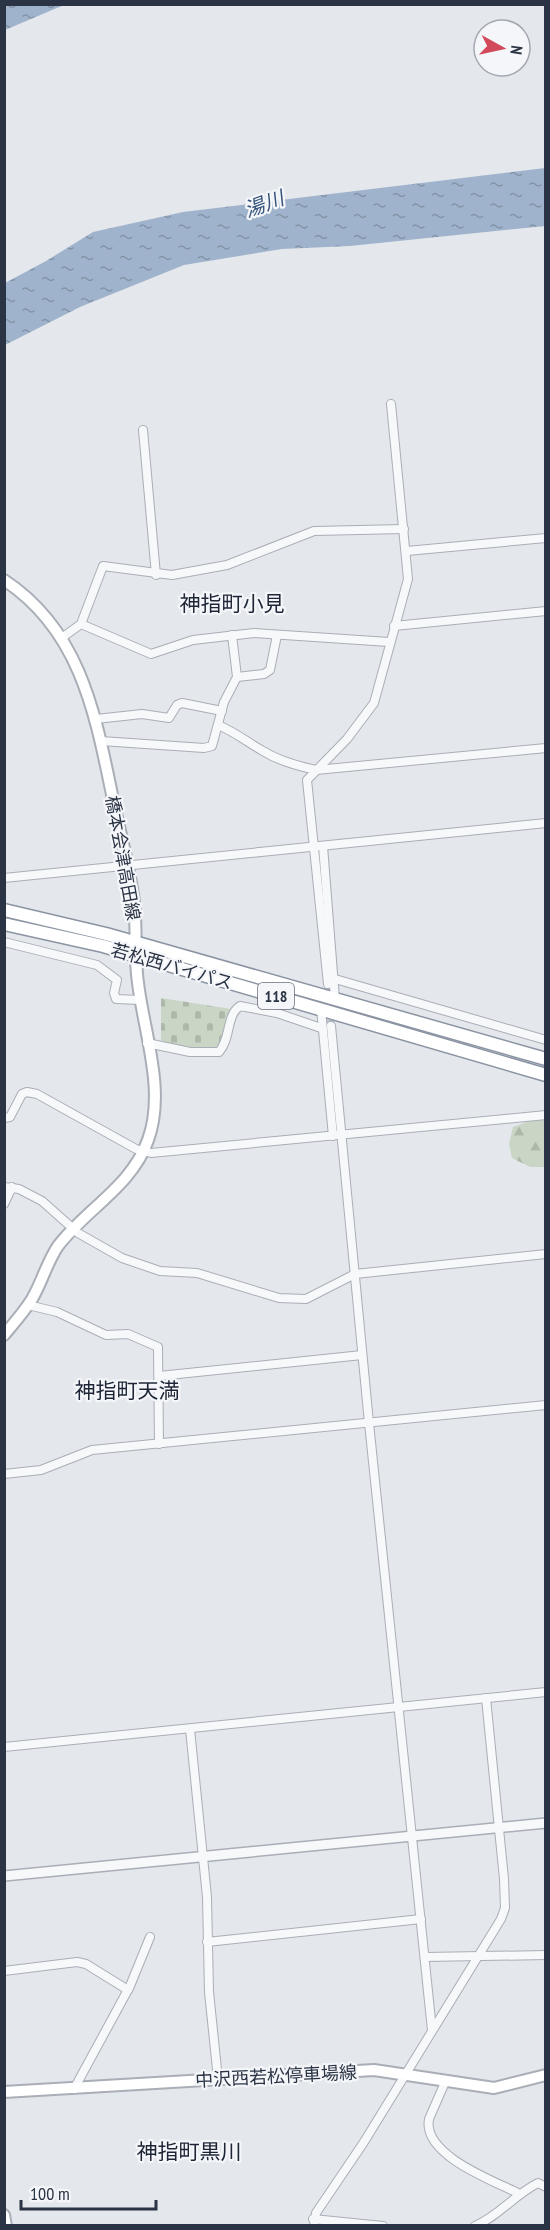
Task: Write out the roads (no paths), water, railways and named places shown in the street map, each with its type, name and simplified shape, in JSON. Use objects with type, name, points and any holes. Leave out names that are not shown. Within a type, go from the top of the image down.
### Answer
[{"type":"highway","name":"若松西バイパス","points":[[4,910],[136,942],[546,1059]]},
{"type":"highway","name":"若松西バイパス","points":[[4,924],[136,956],[546,1075]]},
{"type":"main road","name":"橋本会津高田線","points":[[4,580],[38,606],[63,637],[75,658],[96,719],[134,899],[140,1000],[154,1104],[150,1134],[143,1152],[117,1188],[74,1229],[52,1256],[28,1305],[4,1335]]},
{"type":"main road","name":"中沢西若松停車場線","points":[[4,2092],[374,2070],[494,2088],[546,2075]]},
{"type":"main road","points":[[4,2215],[6,2226]]},
{"type":"street","points":[[335,999],[313,848],[307,780],[340,747],[374,703],[408,579],[391,404]]},
{"type":"street","points":[[143,430],[156,575]]},
{"type":"street","points":[[63,637],[81,624],[103,566],[156,575],[172,575],[227,565],[314,531],[404,529]]},
{"type":"street","points":[[407,551],[546,538]]},
{"type":"street","points":[[394,626],[546,611]]},
{"type":"street","points":[[81,624],[151,654],[193,640],[232,635],[277,635],[389,642]]},
{"type":"street","points":[[101,741],[208,748],[214,741],[228,690],[237,677],[232,635]]},
{"type":"street","points":[[237,677],[270,670],[277,635]]},
{"type":"street","points":[[96,719],[142,714],[168,718],[177,705],[182,703],[222,711]]},
{"type":"street","points":[[218,725],[236,732],[276,758],[292,765],[316,770],[546,748]]},
{"type":"street","points":[[4,878],[546,823]]},
{"type":"street","points":[[323,846],[332,982]]},
{"type":"street","points":[[4,942],[97,965],[117,981],[114,993],[116,999],[140,1000]]},
{"type":"street","points":[[332,982],[546,1040]]},
{"type":"street","points":[[147,1043],[190,1053],[219,1052],[224,1047],[233,1015],[240,1006],[277,1013],[321,1028]]},
{"type":"street","points":[[321,1009],[333,1136]]},
{"type":"street","points":[[332,1026],[362,1355],[432,2030]]},
{"type":"street","points":[[4,1118],[10,1117],[22,1094],[27,1092],[37,1094],[143,1152],[183,1151],[546,1114]]},
{"type":"street","points":[[4,1204],[8,1187],[42,1202],[74,1229],[122,1258],[149,1269],[197,1273],[279,1298],[306,1299],[355,1274],[546,1254]]},
{"type":"street","points":[[28,1305],[57,1312],[106,1335],[128,1334],[154,1343],[158,1347],[159,1443]]},
{"type":"street","points":[[159,1376],[362,1355]]},
{"type":"street","points":[[4,1474],[41,1470],[92,1450],[546,1405]]},
{"type":"street","points":[[4,1747],[546,1692]]},
{"type":"street","points":[[383,2226],[314,2222],[404,2073],[480,1957],[505,1908],[486,1698]]},
{"type":"street","points":[[190,1729],[207,1897],[209,1992],[218,2079]]},
{"type":"street","points":[[4,1876],[546,1823]]},
{"type":"street","points":[[207,1942],[421,1919]]},
{"type":"street","points":[[74,2089],[128,1990],[150,1937]]},
{"type":"street","points":[[425,1957],[546,1955]]},
{"type":"street","points":[[4,1971],[77,1962],[86,1964],[128,1990]]},
{"type":"street","points":[[446,2080],[429,2119],[434,2138],[459,2165],[518,2193]]},
{"type":"street","points":[[475,2226],[497,2214],[518,2193],[538,2183],[546,2187]]},
{"type":"water","points":[[5,4],[64,4],[64,5],[5,30]]},
{"type":"water","name":"湯川","points":[[545,168],[545,226],[350,246],[282,249],[184,265],[80,307],[5,345],[5,283],[93,232],[183,212]]},
{"type":"tunnel","points":[[328,984],[331,1026]]},
{"type":"district","name":"神指町小見","points":[[232,603]]},
{"type":"district","name":"神指町天満","points":[[127,1390]]},
{"type":"district","name":"神指町黒川","points":[[189,2151]]}]
